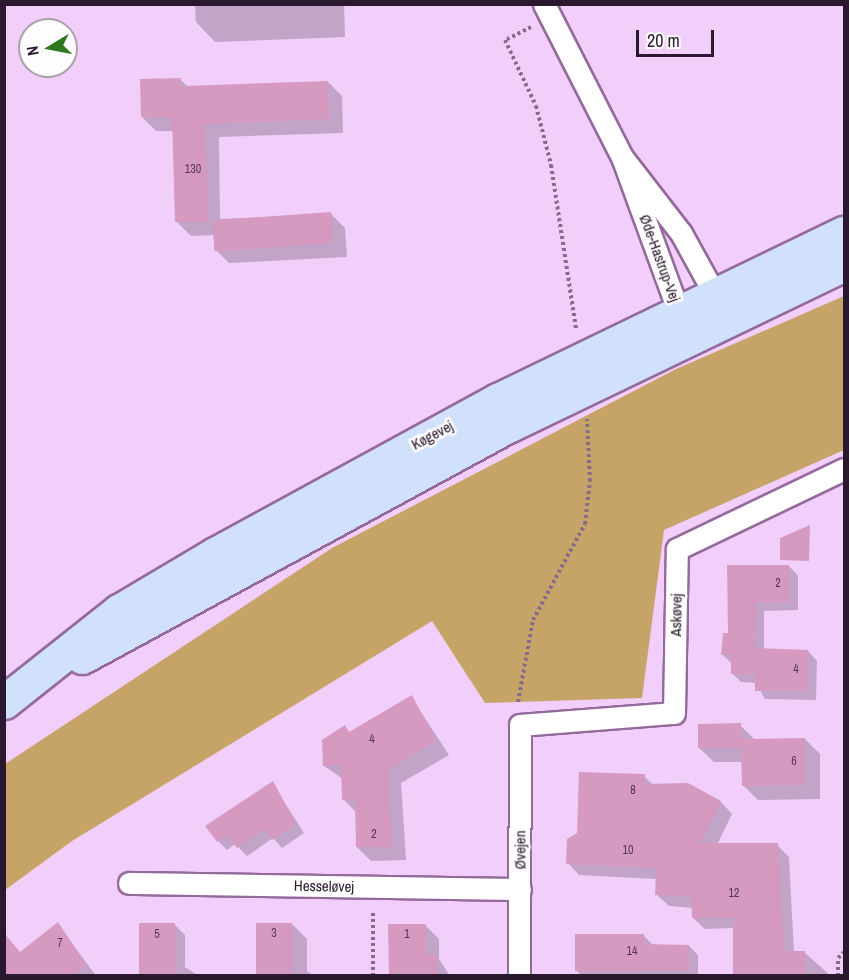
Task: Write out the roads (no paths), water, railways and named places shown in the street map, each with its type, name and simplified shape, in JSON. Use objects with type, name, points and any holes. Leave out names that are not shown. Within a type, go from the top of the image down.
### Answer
[{"type":"main road","name":"Køgevej","points":[[4,702],[43,676],[119,611],[215,554],[401,451],[679,310],[844,233]]},
{"type":"main road","name":"Køgevej","points":[[43,676],[134,633],[413,475],[711,325],[844,264]]},
{"type":"street","name":"Øde-Hastrup-Vej","points":[[547,11],[622,157],[679,310],[711,325]]},
{"type":"street","name":"Øde-Hastrup-Vej","points":[[622,157],[681,233],[714,293]]},
{"type":"street","points":[[711,325],[714,293]]},
{"type":"street","name":"Askøvej","points":[[520,725],[674,713],[677,549],[844,469]]},
{"type":"street","name":"Øvejen","points":[[519,975],[520,725]]},
{"type":"street","name":"Hesseløvej","points":[[129,883],[520,889]]}]
